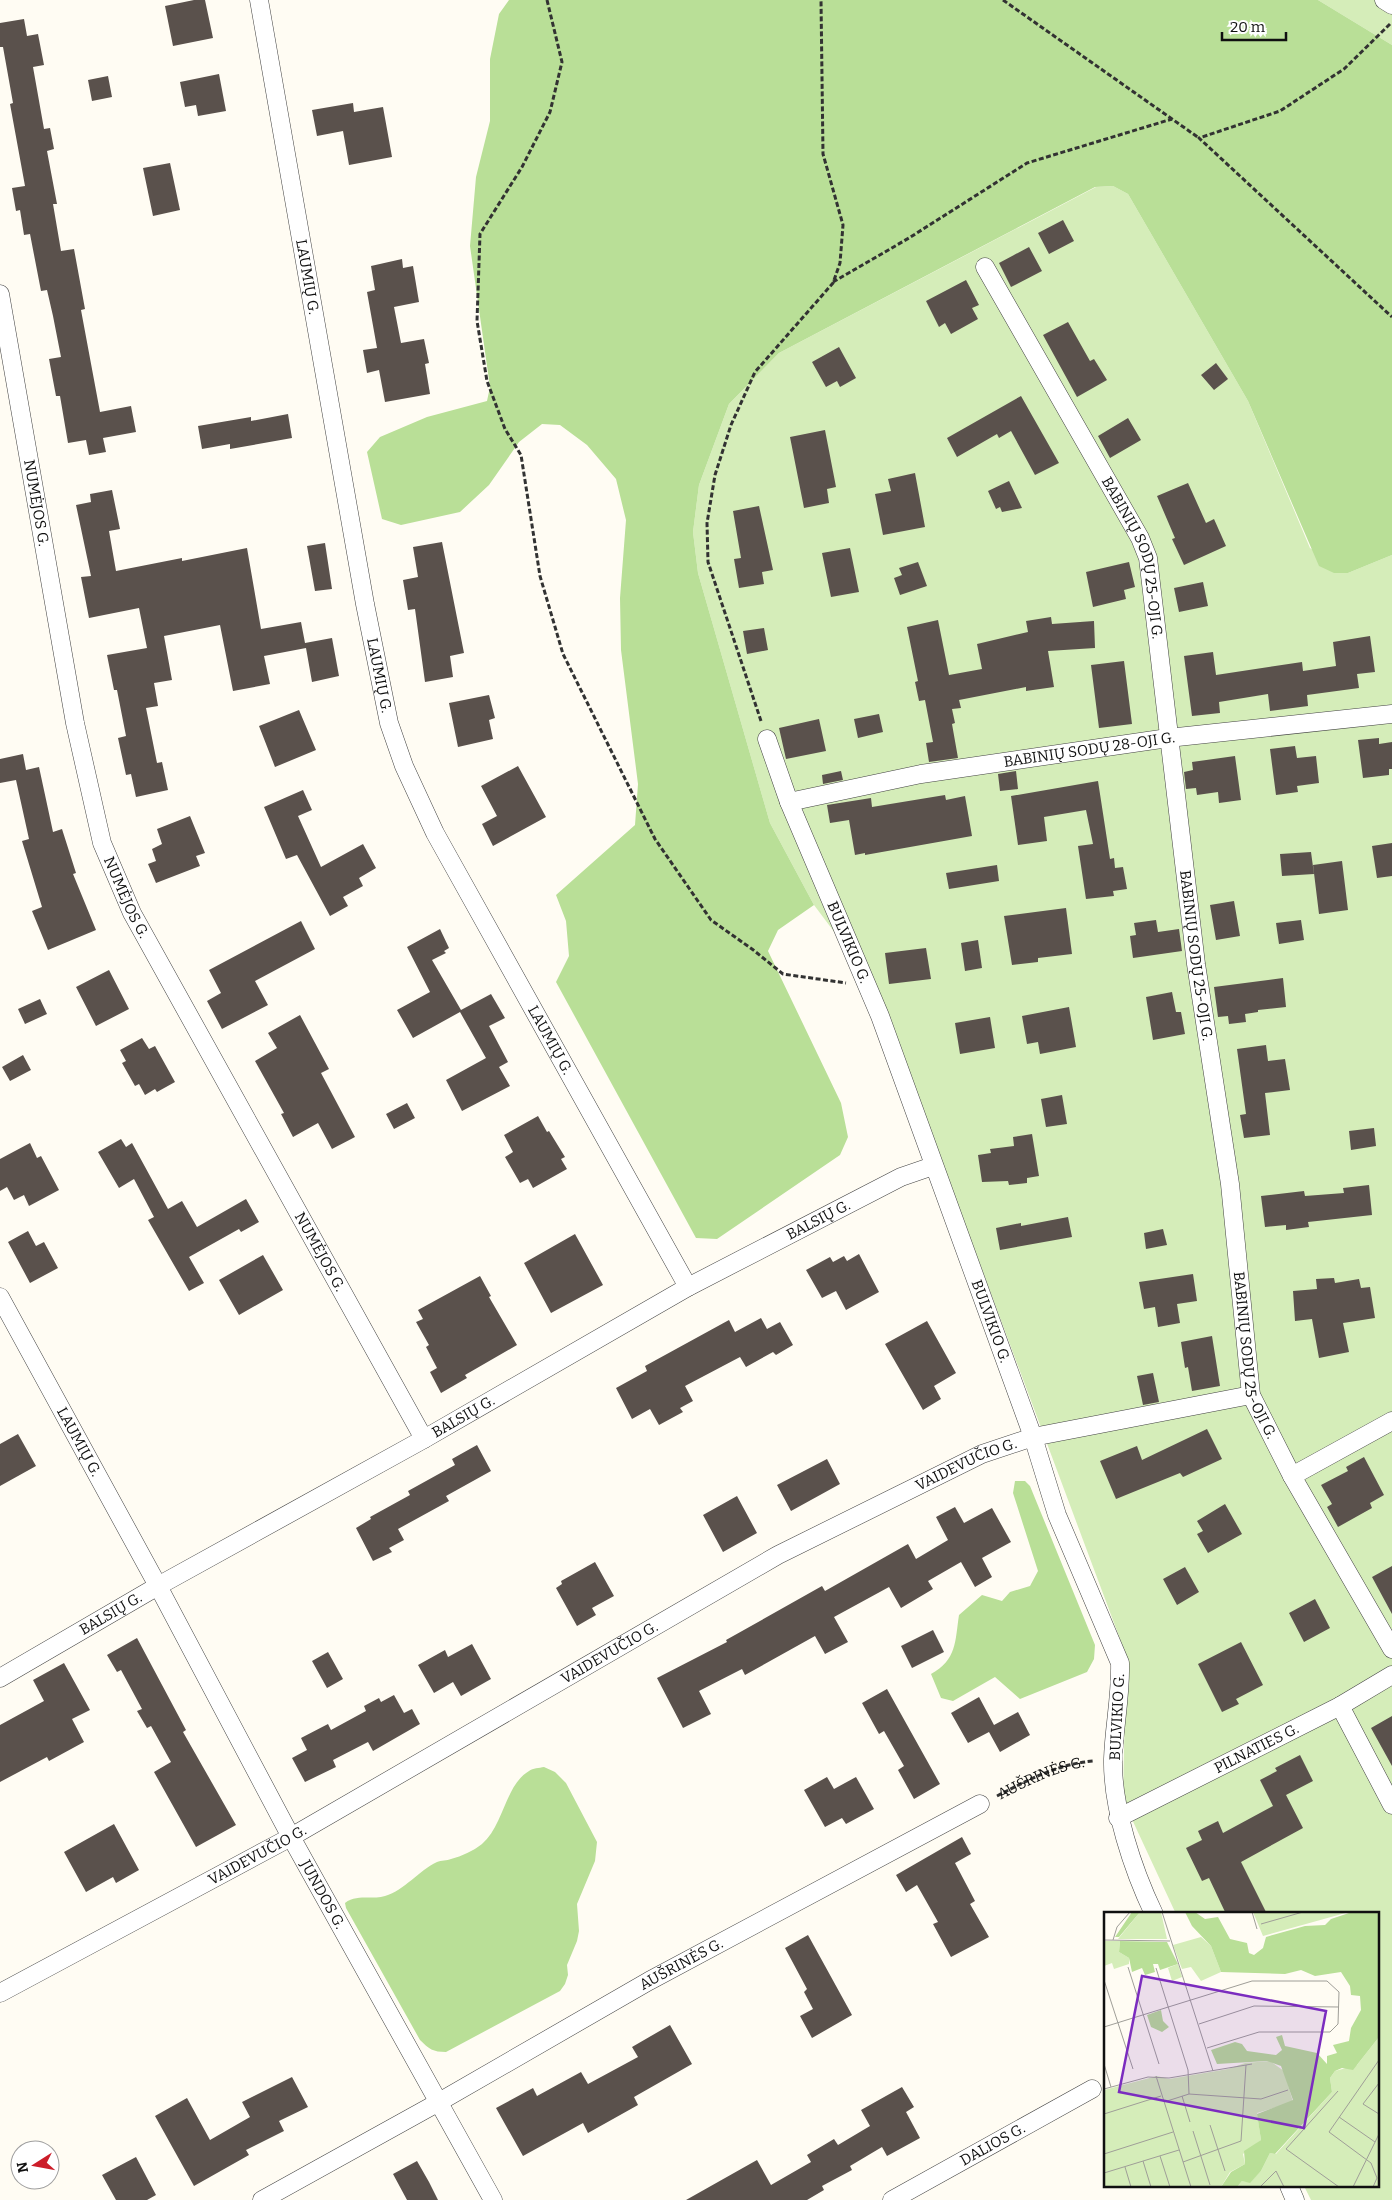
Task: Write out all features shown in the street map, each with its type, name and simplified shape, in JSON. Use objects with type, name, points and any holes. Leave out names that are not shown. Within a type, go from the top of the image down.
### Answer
[{"type":"street","name":"LAUMIŲ G.","points":[[258,0],[364,594],[389,723],[404,766],[435,833],[688,1287]]},
{"type":"street","points":[[1384,0],[1392,5]]},
{"type":"street","name":"BABINIŲ SODŲ 25-OJI G.","points":[[985,267],[1140,538],[1148,558],[1196,964],[1230,1184],[1251,1395],[1292,1476],[1392,1649]]},
{"type":"street","name":"NUMĖJOS G.","points":[[0,294],[74,723],[102,843],[132,913],[424,1439]]},
{"type":"street","name":"BABINIŲ SODŲ 28-OJI G.","points":[[789,802],[921,774],[1168,738],[1392,714]]},
{"type":"street","name":"BULVIKIO G.","points":[[767,738],[789,802],[880,1016],[1033,1437],[1057,1515],[1120,1663],[1121,1687],[1113,1760],[1118,1818],[1153,1912]]},
{"type":"street","name":"BALSIŲ G.","points":[[0,1678],[158,1586],[424,1439],[688,1287],[901,1177],[933,1166]]},
{"type":"street","name":"LAUMIŲ G.","points":[[0,1297],[158,1586]]},
{"type":"street","name":"VAIDEVUČIO G.","points":[[0,1994],[291,1836],[778,1555],[982,1454],[1033,1437],[1251,1395]]},
{"type":"street","points":[[1292,1476],[1392,1421]]},
{"type":"street","name":"JUNDOS G.","points":[[158,1586],[291,1836],[493,2200]]},
{"type":"street","name":"PILNATIES G.","points":[[1118,1818],[1340,1706],[1392,1675]]},
{"type":"street","points":[[1340,1706],[1392,1805]]},
{"type":"street","name":"AUŠRINĖS G.","points":[[262,2200],[439,2102],[649,1981],[980,1804]]},
{"type":"street","name":"DALIOS G.","points":[[892,2200],[1092,2089]]},
{"type":"street","points":[[1290,2188],[1296,2200]]},
{"type":"path","points":[[547,0],[562,62],[550,112],[522,167],[480,234],[477,321],[487,381],[505,429],[521,456],[540,576],[563,654],[655,839],[711,920],[783,974],[866,985]]},
{"type":"path","points":[[821,0],[824,154],[843,225],[840,263],[833,283]]},
{"type":"path","points":[[1003,0],[1200,138],[1392,317]]},
{"type":"path","points":[[1200,138],[1280,111],[1344,69],[1392,22]]},
{"type":"path","points":[[767,738],[708,562],[707,523],[715,475],[728,433],[755,372],[833,283],[909,238],[1027,163],[1172,119]]},
{"type":"path","name":"AUŠRINĖS G.","points":[[980,1804],[1038,1775],[1075,1763],[1113,1760]]},
{"type":"green space","points":[[509,0],[1318,0],[1392,45],[1392,555],[1348,573],[1334,573],[1319,566],[1248,401],[1128,194],[1113,186],[1095,187],[779,353],[729,404],[699,485],[693,532],[698,573],[770,823],[814,905],[778,930],[768,951],[841,1103],[848,1137],[840,1155],[717,1239],[696,1238],[556,982],[569,956],[566,921],[556,895],[635,825],[638,784],[621,650],[620,598],[626,520],[616,479],[587,445],[560,425],[542,424],[519,442],[489,485],[460,512],[401,525],[382,519],[367,452],[380,437],[427,417],[487,401],[490,387],[470,246],[476,177],[490,121],[490,59],[499,14]]},
{"type":"green space","points":[[1318,0],[1392,0],[1392,45]]},
{"type":"green space","points":[[1113,186],[1128,194],[1248,401],[1310,548],[1348,573],[1392,555],[1392,2200],[1311,2200],[1305,2188],[1380,2188],[1380,1912],[1175,1912],[1123,1800],[1126,1655],[882,1002],[856,961],[814,905],[770,823],[698,573],[693,532],[699,485],[729,404],[779,353],[1096,187]]},
{"type":"green space","points":[[1015,1481],[1025,1481],[1030,1486],[1095,1645],[1094,1659],[1087,1672],[1020,1699],[995,1677],[953,1701],[941,1698],[931,1674],[940,1669],[950,1656],[955,1641],[959,1615],[982,1595],[1002,1601],[1010,1592],[1030,1586],[1038,1571],[1013,1493]]},
{"type":"green space","points":[[544,1767],[555,1772],[566,1783],[597,1842],[595,1861],[577,1904],[579,1931],[567,1965],[568,1975],[565,1984],[560,1991],[446,2052],[434,2051],[420,2040],[346,1908],[345,1903],[359,1898],[385,1896],[399,1889],[437,1862],[449,1860],[479,1847],[495,1827],[509,1795],[521,1777],[531,1770]]},
{"type":"building","points":[[194,0],[205,0],[213,38],[173,46],[165,6]]},
{"type":"building","points":[[24,19],[27,36],[38,34],[44,65],[33,67],[44,129],[50,128],[54,149],[47,151],[57,204],[53,204],[61,251],[74,249],[85,309],[81,310],[100,412],[131,406],[136,432],[103,438],[106,452],[89,455],[86,440],[68,443],[60,396],[56,396],[49,359],[61,357],[53,316],[47,290],[41,291],[30,234],[24,235],[20,210],[16,211],[12,188],[25,186],[10,104],[13,103],[3,47],[0,47],[0,23]]},
{"type":"building","points":[[219,74],[226,111],[198,116],[196,105],[185,107],[180,82]]},
{"type":"building","points":[[108,76],[112,97],[92,101],[88,80]]},
{"type":"building","points":[[353,103],[354,112],[383,107],[392,157],[349,165],[343,131],[317,136],[312,110]]},
{"type":"building","points":[[170,163],[180,210],[153,216],[143,168]]},
{"type":"building","points":[[1063,220],[1074,241],[1049,254],[1038,233]]},
{"type":"building","points":[[1029,247],[1042,271],[1011,287],[999,263]]},
{"type":"building","points":[[402,259],[403,268],[413,266],[419,302],[394,307],[401,343],[424,339],[429,363],[425,364],[430,394],[385,402],[379,370],[367,373],[363,350],[377,348],[367,292],[375,290],[371,266]]},
{"type":"building","points":[[966,280],[979,305],[972,308],[978,319],[951,334],[945,323],[939,327],[926,301]]},
{"type":"building","points":[[1068,322],[1090,361],[1094,359],[1107,380],[1077,397],[1043,335]]},
{"type":"building","points":[[839,347],[856,378],[840,387],[837,381],[826,387],[812,362]]},
{"type":"building","points":[[1216,363],[1228,379],[1214,390],[1201,375]]},
{"type":"building","points":[[1021,396],[1059,463],[1035,475],[1011,431],[999,438],[997,434],[957,457],[947,438]]},
{"type":"building","points":[[288,414],[292,438],[230,449],[230,444],[202,449],[198,426],[251,417],[251,421]]},
{"type":"building","points":[[1128,418],[1141,440],[1110,458],[1098,436]]},
{"type":"building","points":[[825,430],[836,487],[827,489],[829,503],[804,508],[790,437]]},
{"type":"building","points":[[915,473],[925,527],[883,535],[875,494],[891,491],[888,479]]},
{"type":"building","points":[[1009,481],[1022,508],[1002,512],[1000,507],[996,509],[988,491]]},
{"type":"building","points":[[1188,483],[1206,523],[1214,519],[1226,546],[1184,565],[1172,539],[1175,538],[1157,496]]},
{"type":"building","points":[[112,490],[120,529],[109,531],[116,571],[182,558],[182,561],[247,548],[261,629],[301,622],[305,643],[332,638],[339,676],[312,682],[306,648],[264,656],[270,684],[233,691],[220,625],[164,636],[172,680],[154,683],[158,706],[146,708],[157,763],[162,762],[168,790],[136,797],[131,774],[126,775],[118,738],[126,736],[117,690],[114,690],[107,655],[147,648],[139,608],[89,618],[81,577],[91,576],[76,505],[91,502],[90,494]]},
{"type":"building","points":[[759,506],[773,570],[762,572],[764,584],[739,588],[734,559],[741,558],[733,511]]},
{"type":"building","points":[[442,542],[464,653],[450,656],[453,677],[425,682],[415,609],[408,610],[403,580],[418,577],[413,547]]},
{"type":"building","points":[[325,543],[332,589],[315,591],[307,546]]},
{"type":"building","points":[[850,548],[859,592],[831,597],[822,553]]},
{"type":"building","points":[[918,562],[927,586],[900,595],[894,578],[902,575],[899,568]]},
{"type":"building","points":[[1129,562],[1135,587],[1124,590],[1126,599],[1093,607],[1086,572]]},
{"type":"building","points":[[1203,582],[1208,606],[1179,612],[1174,588]]},
{"type":"building","points":[[1051,617],[1052,624],[1094,621],[1095,648],[1048,651],[1054,687],[1026,691],[1026,687],[959,700],[961,708],[952,709],[955,723],[952,724],[958,758],[929,762],[926,743],[933,742],[925,700],[919,701],[915,682],[918,681],[907,627],[938,620],[949,675],[982,669],[977,644],[1028,632],[1026,621]]},
{"type":"building","points":[[764,628],[768,650],[747,654],[743,631]]},
{"type":"building","points":[[1370,636],[1375,672],[1357,674],[1359,688],[1307,695],[1308,706],[1270,711],[1268,694],[1219,702],[1220,713],[1192,716],[1184,656],[1213,652],[1216,675],[1302,662],[1303,671],[1336,666],[1333,642]]},
{"type":"building","points":[[1124,661],[1132,724],[1099,728],[1091,665]]},
{"type":"building","points":[[489,695],[495,718],[489,720],[493,739],[458,747],[449,703]]},
{"type":"building","points":[[299,710],[316,750],[275,767],[259,726]]},
{"type":"building","points":[[879,714],[883,732],[858,738],[854,719]]},
{"type":"building","points":[[819,719],[826,751],[786,759],[779,728]]},
{"type":"building","points":[[1379,738],[1379,744],[1392,742],[1392,769],[1389,769],[1389,775],[1363,778],[1358,740]]},
{"type":"building","points":[[1295,746],[1297,758],[1316,756],[1319,783],[1297,786],[1298,792],[1276,795],[1270,749]]},
{"type":"building","points":[[23,754],[26,770],[39,767],[53,832],[62,829],[76,873],[73,874],[96,930],[48,950],[32,911],[42,907],[22,841],[29,839],[16,780],[0,783],[0,759]]},
{"type":"building","points":[[1235,756],[1241,800],[1219,803],[1218,792],[1197,795],[1196,788],[1186,789],[1184,772],[1193,770],[1192,762]]},
{"type":"building","points":[[518,766],[546,817],[493,846],[482,824],[497,816],[481,786]]},
{"type":"building","points":[[841,771],[843,780],[823,784],[822,775]]},
{"type":"building","points":[[1016,771],[1018,789],[1000,791],[998,774]]},
{"type":"building","points":[[1098,781],[1110,859],[1114,858],[1115,868],[1123,867],[1127,889],[1113,891],[1114,896],[1086,899],[1078,846],[1093,844],[1086,810],[1044,817],[1047,841],[1018,845],[1011,796]]},
{"type":"building","points":[[303,790],[312,810],[298,816],[321,867],[363,844],[376,868],[359,878],[363,886],[343,897],[348,906],[330,916],[297,855],[286,859],[264,807]]},
{"type":"building","points":[[945,795],[946,800],[965,796],[972,836],[865,855],[865,853],[855,855],[849,820],[830,823],[827,805],[871,798],[872,807]]},
{"type":"building","points":[[190,816],[205,853],[196,856],[200,866],[156,883],[148,864],[156,861],[152,849],[162,844],[157,829]]},
{"type":"building","points":[[1392,843],[1392,876],[1377,878],[1372,846]]},
{"type":"building","points":[[1311,852],[1314,874],[1282,876],[1280,854]]},
{"type":"building","points":[[1342,861],[1348,910],[1319,914],[1313,865]]},
{"type":"building","points":[[997,865],[999,881],[949,889],[946,873]]},
{"type":"building","points":[[1234,901],[1240,936],[1216,940],[1210,905]]},
{"type":"building","points":[[1066,908],[1072,954],[1038,958],[1038,962],[1012,965],[1004,916]]},
{"type":"building","points":[[1156,920],[1158,932],[1179,929],[1182,951],[1133,958],[1130,936],[1136,935],[1134,923]]},
{"type":"building","points":[[1301,920],[1304,940],[1279,944],[1276,923]]},
{"type":"building","points":[[301,921],[315,949],[255,981],[268,1005],[222,1029],[207,1001],[221,993],[209,970]]},
{"type":"building","points":[[440,929],[449,948],[444,951],[446,953],[432,960],[461,1010],[491,994],[505,1018],[489,1026],[508,1062],[499,1067],[510,1086],[462,1111],[446,1080],[486,1058],[460,1012],[413,1038],[397,1010],[430,992],[407,947]]},
{"type":"building","points":[[978,940],[982,968],[965,971],[961,943]]},
{"type":"building","points":[[926,948],[931,979],[889,984],[885,953]]},
{"type":"building","points":[[109,970],[129,1009],[96,1026],[76,987]]},
{"type":"building","points":[[1283,978],[1286,1007],[1258,1010],[1258,1012],[1245,1014],[1246,1022],[1229,1024],[1228,1016],[1218,1017],[1214,987]]},
{"type":"building","points":[[1172,992],[1176,1012],[1181,1012],[1185,1034],[1153,1040],[1146,997]]},
{"type":"building","points":[[40,999],[47,1014],[25,1024],[18,1009]]},
{"type":"building","points":[[1069,1007],[1076,1047],[1040,1054],[1038,1042],[1027,1044],[1022,1016]]},
{"type":"building","points":[[300,1015],[329,1069],[321,1073],[355,1137],[332,1149],[318,1123],[293,1137],[281,1114],[284,1113],[255,1061],[277,1048],[268,1033]]},
{"type":"building","points":[[990,1017],[995,1048],[960,1054],[955,1023]]},
{"type":"building","points":[[142,1038],[149,1049],[155,1046],[175,1082],[157,1092],[155,1089],[145,1095],[139,1084],[135,1086],[122,1063],[126,1061],[120,1050]]},
{"type":"building","points":[[1266,1045],[1268,1061],[1285,1059],[1290,1090],[1265,1093],[1270,1135],[1244,1138],[1240,1115],[1246,1114],[1237,1049]]},
{"type":"building","points":[[23,1055],[31,1070],[10,1081],[2,1067]]},
{"type":"building","points":[[1062,1095],[1067,1124],[1046,1127],[1041,1099]]},
{"type":"building","points":[[407,1103],[415,1118],[394,1129],[386,1114]]},
{"type":"building","points":[[538,1116],[565,1157],[561,1159],[567,1169],[533,1188],[528,1179],[520,1183],[505,1157],[513,1152],[504,1135]]},
{"type":"building","points":[[1374,1128],[1376,1146],[1351,1150],[1349,1131]]},
{"type":"building","points":[[1032,1134],[1039,1176],[1027,1178],[1027,1183],[1009,1185],[1008,1181],[982,1182],[978,1155],[991,1153],[990,1149],[1014,1146],[1013,1137]]},
{"type":"building","points":[[121,1139],[126,1147],[132,1143],[168,1209],[182,1201],[197,1227],[246,1199],[259,1222],[241,1232],[239,1229],[189,1257],[204,1283],[189,1291],[148,1220],[154,1217],[134,1179],[119,1188],[98,1152]]},
{"type":"building","points":[[30,1143],[37,1158],[41,1156],[59,1190],[29,1206],[24,1195],[14,1200],[7,1187],[0,1191],[0,1159]]},
{"type":"building","points":[[1369,1185],[1372,1215],[1308,1222],[1309,1227],[1286,1230],[1286,1225],[1265,1227],[1261,1196],[1304,1191],[1305,1196],[1344,1193],[1343,1188]]},
{"type":"building","points":[[1068,1217],[1072,1237],[1000,1250],[996,1228],[1021,1223],[1021,1226]]},
{"type":"building","points":[[1163,1229],[1167,1245],[1146,1249],[1144,1233]]},
{"type":"building","points":[[28,1231],[36,1246],[44,1242],[58,1268],[30,1283],[8,1242]]},
{"type":"building","points":[[575,1234],[603,1285],[551,1313],[524,1263]]},
{"type":"building","points":[[859,1254],[879,1292],[846,1310],[836,1291],[822,1298],[806,1270],[830,1257],[833,1262],[844,1256],[847,1261]]},
{"type":"building","points":[[263,1255],[283,1290],[239,1315],[219,1280]]},
{"type":"building","points":[[1193,1274],[1197,1301],[1177,1304],[1180,1323],[1158,1327],[1155,1307],[1144,1309],[1139,1282]]},
{"type":"building","points":[[480,1276],[491,1296],[489,1297],[517,1345],[465,1375],[467,1378],[441,1393],[430,1372],[437,1368],[426,1347],[429,1345],[416,1322],[423,1319],[418,1310]]},
{"type":"building","points":[[1334,1278],[1335,1283],[1359,1279],[1361,1288],[1370,1287],[1375,1318],[1343,1323],[1349,1352],[1319,1358],[1312,1319],[1295,1321],[1293,1291],[1317,1289],[1316,1279]]},
{"type":"building","points":[[761,1318],[767,1329],[780,1322],[793,1345],[776,1355],[773,1352],[746,1367],[740,1357],[685,1386],[693,1401],[680,1408],[683,1412],[659,1425],[650,1409],[632,1419],[616,1388],[647,1371],[645,1366],[729,1320],[735,1332]]},
{"type":"building","points":[[927,1321],[956,1373],[934,1386],[941,1399],[923,1410],[885,1344]]},
{"type":"building","points":[[1212,1336],[1220,1386],[1192,1391],[1188,1367],[1185,1368],[1181,1342]]},
{"type":"building","points":[[1153,1373],[1159,1402],[1143,1405],[1137,1376]]},
{"type":"building","points":[[1207,1429],[1222,1459],[1183,1477],[1180,1473],[1116,1499],[1100,1461],[1137,1446],[1142,1460]]},
{"type":"building","points":[[18,1434],[36,1466],[0,1486],[0,1444]]},
{"type":"building","points":[[477,1445],[491,1471],[446,1496],[449,1501],[398,1529],[404,1540],[389,1548],[392,1552],[373,1561],[356,1528],[371,1519],[370,1517],[410,1495],[408,1491],[455,1465],[452,1459]]},
{"type":"building","points":[[1364,1457],[1384,1495],[1370,1503],[1372,1508],[1338,1527],[1327,1507],[1332,1504],[1321,1485],[1348,1471],[1346,1467]]},
{"type":"building","points":[[827,1459],[840,1484],[791,1511],[777,1485]]},
{"type":"building","points":[[737,1496],[757,1533],[723,1552],[703,1515]]},
{"type":"building","points":[[1225,1504],[1242,1534],[1208,1553],[1197,1534],[1203,1531],[1197,1521]]},
{"type":"building","points":[[955,1507],[964,1523],[992,1508],[1011,1542],[982,1558],[992,1577],[975,1587],[961,1562],[928,1581],[933,1589],[901,1608],[889,1587],[834,1617],[848,1642],[825,1654],[815,1636],[745,1675],[742,1669],[699,1691],[711,1714],[683,1728],[657,1678],[727,1642],[726,1640],[822,1586],[825,1591],[908,1544],[916,1559],[948,1540],[936,1517]]},
{"type":"building","points":[[595,1562],[614,1596],[592,1608],[596,1615],[577,1626],[556,1588],[562,1584],[561,1581]]},
{"type":"building","points":[[1392,1566],[1392,1614],[1372,1577]]},
{"type":"building","points":[[1185,1567],[1199,1592],[1177,1605],[1163,1579]]},
{"type":"building","points":[[1315,1599],[1330,1628],[1304,1642],[1289,1613]]},
{"type":"building","points":[[933,1630],[944,1652],[912,1668],[901,1646]]},
{"type":"building","points":[[137,1638],[186,1730],[183,1732],[236,1825],[196,1847],[154,1772],[171,1762],[151,1726],[147,1728],[137,1711],[142,1709],[121,1670],[117,1672],[107,1655]]},
{"type":"building","points":[[1241,1642],[1263,1685],[1236,1699],[1239,1704],[1222,1712],[1198,1664]]},
{"type":"building","points":[[472,1644],[491,1679],[461,1696],[453,1682],[434,1693],[418,1665],[445,1650],[448,1657]]},
{"type":"building","points":[[328,1652],[343,1679],[327,1688],[312,1661]]},
{"type":"building","points":[[64,1663],[90,1710],[72,1719],[84,1742],[49,1761],[47,1757],[0,1782],[0,1725],[44,1701],[33,1680]]},
{"type":"building","points":[[887,1689],[940,1784],[914,1799],[898,1770],[904,1766],[884,1731],[879,1734],[862,1703]]},
{"type":"building","points":[[394,1695],[404,1713],[412,1709],[420,1724],[373,1751],[368,1742],[333,1760],[336,1767],[305,1782],[292,1758],[307,1750],[301,1738],[328,1724],[331,1730],[366,1711],[364,1706],[379,1698],[381,1702]]},
{"type":"building","points":[[979,1697],[994,1725],[1018,1712],[1030,1735],[1000,1752],[989,1732],[968,1743],[951,1713]]},
{"type":"building","points":[[1392,1716],[1392,1766],[1371,1728]]},
{"type":"building","points":[[1300,1755],[1313,1781],[1286,1795],[1303,1828],[1241,1862],[1266,1912],[1225,1912],[1209,1878],[1202,1881],[1186,1848],[1202,1840],[1198,1831],[1218,1821],[1223,1833],[1273,1806],[1260,1780],[1277,1771],[1275,1768]]},
{"type":"building","points":[[827,1777],[834,1789],[856,1777],[874,1809],[846,1824],[842,1818],[825,1827],[804,1790]]},
{"type":"building","points":[[114,1824],[139,1870],[116,1883],[113,1877],[86,1892],[64,1852]]},
{"type":"building","points":[[962,1837],[971,1854],[955,1863],[975,1901],[970,1904],[989,1937],[951,1957],[933,1924],[938,1922],[917,1885],[906,1892],[896,1875]]},
{"type":"building","points":[[808,1935],[852,2015],[812,2038],[800,2016],[813,2009],[804,1992],[807,1989],[785,1948]]},
{"type":"building","points":[[670,2025],[692,2064],[634,2097],[638,2105],[588,2133],[583,2123],[523,2156],[496,2108],[533,2088],[537,2096],[581,2072],[588,2084],[638,2057],[632,2047]]},
{"type":"building","points":[[292,2077],[308,2107],[279,2121],[284,2131],[246,2150],[249,2155],[194,2186],[155,2116],[187,2098],[210,2140],[250,2117],[242,2102]]},
{"type":"building","points":[[902,2087],[914,2107],[906,2112],[920,2138],[887,2156],[882,2147],[850,2166],[852,2170],[822,2186],[824,2190],[807,2200],[686,2200],[757,2160],[771,2185],[811,2162],[807,2155],[834,2139],[838,2145],[870,2126],[861,2110]]},
{"type":"building","points":[[136,2157],[156,2195],[147,2200],[116,2200],[102,2175]]},
{"type":"building","points":[[417,2161],[438,2200],[407,2200],[393,2174]]}]
